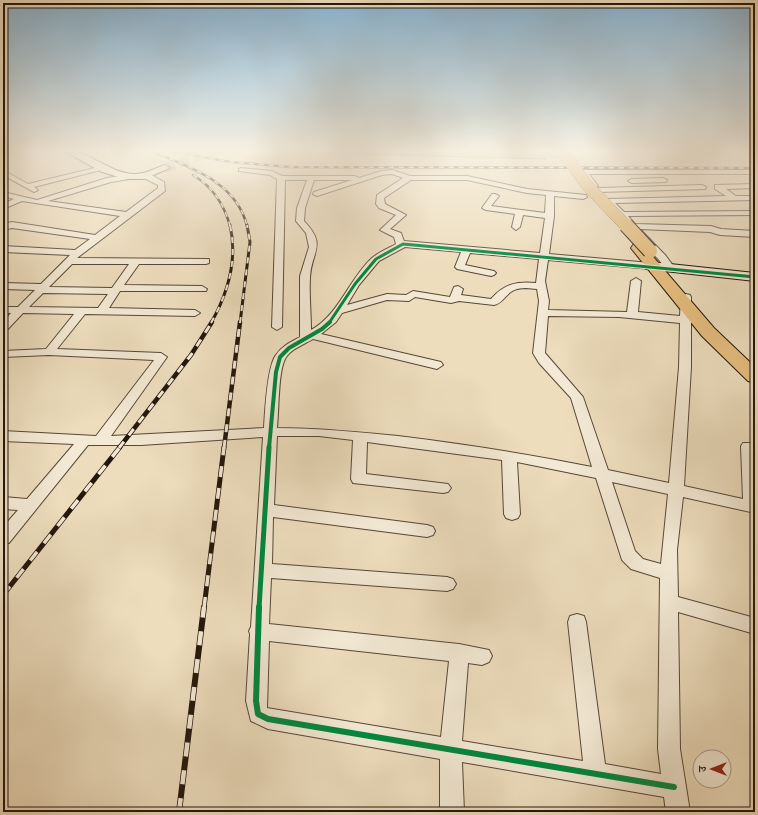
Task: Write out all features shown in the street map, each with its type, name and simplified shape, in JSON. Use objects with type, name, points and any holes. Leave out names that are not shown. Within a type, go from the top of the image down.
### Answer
[{"type":"main road","points":[[583,189],[654,260]]},
{"type":"main road","points":[[591,189],[654,260],[686,307],[728,353],[755,377]]},
{"type":"main road","points":[[686,307],[755,368]]},
{"type":"street","points":[[33,189],[47,198]]},
{"type":"street","points":[[37,202],[78,189]]},
{"type":"street","points":[[3,328],[77,253],[160,189]]},
{"type":"street","points":[[276,327],[281,189]]},
{"type":"street","points":[[307,189],[301,208],[300,221],[310,232],[313,247],[305,276],[309,337]]},
{"type":"street","points":[[317,194],[333,189]]},
{"type":"street","points":[[392,189],[381,196],[380,204],[383,207],[402,215],[384,230],[398,235],[400,242],[403,244]]},
{"type":"street","points":[[517,189],[583,197]]},
{"type":"street","points":[[599,190],[639,189]]},
{"type":"street","points":[[679,189],[704,213],[715,227],[713,229]]},
{"type":"street","points":[[721,189],[734,198]]},
{"type":"street","points":[[599,190],[663,258],[654,260]]},
{"type":"street","points":[[3,194],[37,202],[127,215]]},
{"type":"street","points":[[550,194],[550,216],[540,281],[544,301],[541,356],[578,397],[604,475],[628,555],[637,564],[669,574]]},
{"type":"street","points":[[495,196],[486,208],[550,216]]},
{"type":"street","points":[[3,207],[22,198]]},
{"type":"street","points":[[610,201],[755,198]]},
{"type":"street","points":[[623,214],[755,212]]},
{"type":"street","points":[[516,227],[519,213]]},
{"type":"street","points":[[3,227],[12,225],[98,238]]},
{"type":"street","points":[[634,226],[713,229],[720,232],[755,234]]},
{"type":"street","points":[[674,786],[268,719],[258,714],[256,701],[258,631],[270,432],[276,372],[280,357],[290,348],[327,325],[355,284],[376,259],[403,244],[544,257],[654,260],[755,277]]},
{"type":"street","points":[[3,249],[77,253]]},
{"type":"street","points":[[466,250],[460,267],[491,273]]},
{"type":"street","points":[[69,261],[206,261]]},
{"type":"street","points":[[100,312],[136,261]]},
{"type":"street","points":[[632,315],[636,281]]},
{"type":"street","points":[[338,311],[389,297],[409,298],[415,294],[453,300],[456,293],[494,302],[502,292],[515,285],[521,284],[541,287]]},
{"type":"street","points":[[3,286],[43,288],[202,289]]},
{"type":"street","points":[[543,313],[632,315],[686,307],[684,366],[676,491],[669,550],[669,749],[678,812]]},
{"type":"street","points":[[3,310],[195,314]]},
{"type":"street","points":[[48,352],[81,312]]},
{"type":"street","points":[[309,337],[437,365]]},
{"type":"street","points":[[3,354],[48,352],[161,357],[159,362],[92,440],[31,505],[3,538]]},
{"type":"street","points":[[3,436],[92,440],[141,440],[270,432],[320,432],[509,456],[753,506],[748,446]]},
{"type":"street","points":[[360,436],[358,479],[443,488]]},
{"type":"street","points":[[509,456],[512,514]]},
{"type":"street","points":[[3,503],[31,505]]},
{"type":"street","points":[[266,510],[427,531]]},
{"type":"street","points":[[262,570],[447,584]]},
{"type":"street","points":[[669,602],[755,626]]},
{"type":"street","points":[[577,622],[595,773]]},
{"type":"street","points":[[258,631],[482,656]]},
{"type":"street","points":[[452,812],[450,750],[459,653]]},
{"type":"railway","points":[[210,189],[221,203],[230,226]]},
{"type":"railway","points":[[224,189],[233,198],[241,211],[247,226]]},
{"type":"railway","points":[[211,323],[227,288],[230,276],[233,251],[230,225]]},
{"type":"railway","points":[[240,323],[250,242],[247,225]]},
{"type":"railway","points":[[119,448],[191,355],[212,322]]},
{"type":"railway","points":[[224,448],[240,322]]},
{"type":"railway","points":[[3,595],[120,447]]},
{"type":"railway","points":[[204,608],[224,447]]},
{"type":"railway","points":[[179,812],[204,607]]},
{"type":"cycle path","points":[[674,787],[268,719],[258,714],[256,701],[258,631],[270,432],[276,372],[280,357],[289,348],[322,329],[332,320],[355,284],[376,259],[403,244],[755,277]]}]
